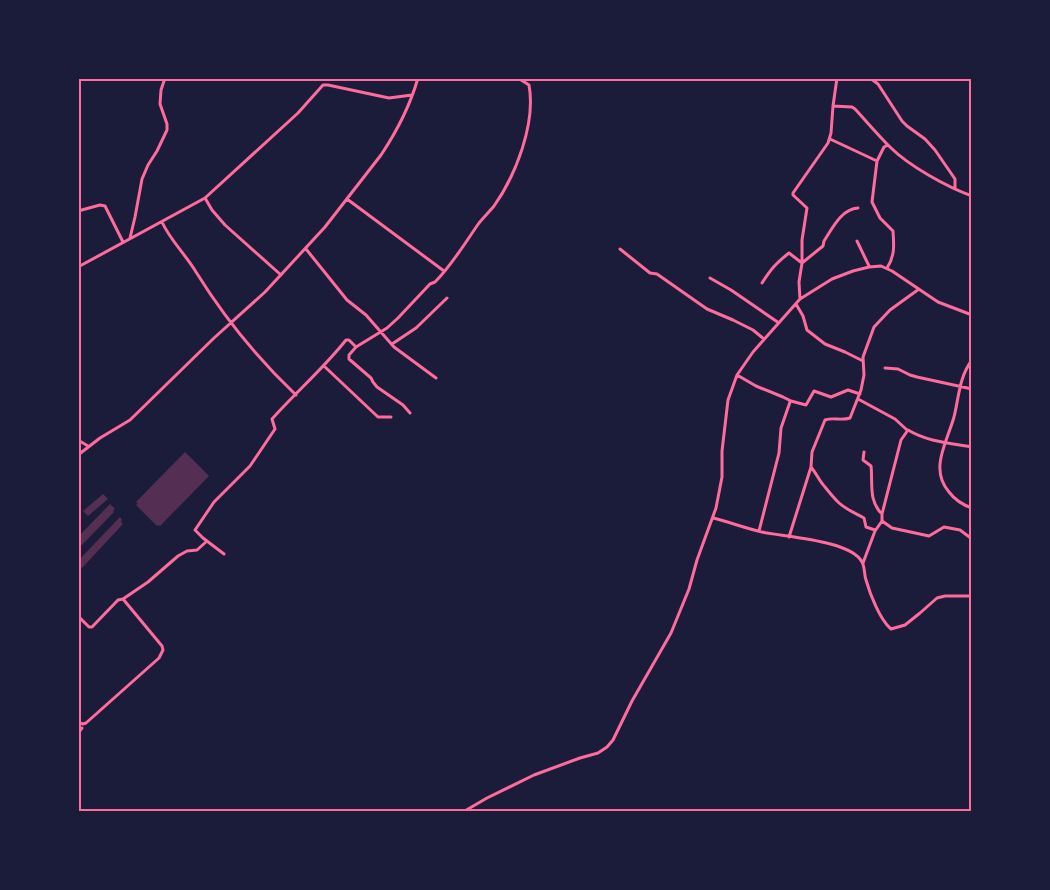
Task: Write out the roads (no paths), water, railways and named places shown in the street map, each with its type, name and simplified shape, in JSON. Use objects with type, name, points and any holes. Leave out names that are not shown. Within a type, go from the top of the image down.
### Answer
[{"type":"street","points":[[130,238],[142,179],[167,130],[160,105],[165,78]]},
{"type":"street","points":[[78,455],[88,446],[130,420],[265,292],[306,249],[390,142],[398,129],[418,78]]},
{"type":"street","points":[[410,413],[403,405],[377,387],[371,378],[349,359],[350,355],[357,347],[398,318],[430,284],[435,282],[494,205],[519,156],[527,129],[531,98],[529,85],[518,78]]},
{"type":"street","points":[[800,299],[802,240],[807,208],[793,193],[828,144],[837,78]]},
{"type":"street","points":[[870,78],[880,87],[902,121],[935,150],[955,179],[955,188]]},
{"type":"street","points":[[78,267],[205,198],[298,114],[323,85],[389,98],[412,95]]},
{"type":"street","points":[[833,106],[852,107],[888,145],[923,171],[972,196]]},
{"type":"street","points":[[829,138],[877,161]]},
{"type":"street","points":[[887,268],[892,261],[894,250],[893,231],[880,218],[872,202],[877,161],[884,147],[888,145]]},
{"type":"street","points":[[205,198],[225,225],[281,275]]},
{"type":"street","points":[[347,199],[444,271]]},
{"type":"street","points":[[78,211],[100,205],[105,206],[123,242]]},
{"type":"street","points":[[802,263],[823,246],[824,241],[850,208],[858,208]]},
{"type":"street","points":[[162,222],[168,234],[245,340],[296,395]]},
{"type":"street","points":[[857,241],[869,267]]},
{"type":"street","points":[[306,249],[347,300],[366,315],[398,350],[436,378]]},
{"type":"street","points":[[620,249],[650,273],[657,274],[707,309],[733,320],[764,339]]},
{"type":"street","points":[[762,283],[777,262],[789,253],[802,263]]},
{"type":"street","points":[[463,812],[534,775],[598,753],[614,740],[671,633],[689,589],[713,518],[722,477],[722,451],[728,400],[737,375],[749,356],[800,299],[832,279],[869,267],[881,266],[938,302],[972,315]]},
{"type":"street","points":[[710,278],[779,322]]},
{"type":"street","points":[[789,537],[811,467],[812,452],[825,420],[850,418],[860,394],[864,375],[863,361],[874,327],[890,310],[919,289]]},
{"type":"street","points":[[392,344],[416,328],[447,298]]},
{"type":"street","points":[[796,304],[807,330],[825,344],[863,361]]},
{"type":"street","points":[[224,554],[195,531],[197,525],[214,502],[250,466],[275,429],[272,419],[346,340],[357,347]]},
{"type":"street","points":[[972,360],[965,370],[955,415],[944,443],[940,476],[942,484],[952,496],[965,506],[972,508]]},
{"type":"street","points":[[324,366],[378,417],[391,417]]},
{"type":"street","points":[[885,368],[898,369],[910,375],[972,389]]},
{"type":"street","points":[[737,375],[790,401],[806,405],[814,391],[831,396],[848,390],[860,394]]},
{"type":"street","points":[[858,399],[896,419],[920,437],[972,447]]},
{"type":"street","points":[[759,531],[790,401]]},
{"type":"street","points":[[863,563],[875,531],[882,521],[901,440],[908,430]]},
{"type":"street","points":[[78,440],[88,446]]},
{"type":"street","points":[[864,452],[863,460],[870,466],[872,473],[870,479],[872,493],[882,514]]},
{"type":"street","points":[[811,467],[819,476],[823,486],[837,501],[846,509],[864,518],[866,527],[875,531]]},
{"type":"street","points":[[713,518],[759,531],[826,542],[859,557],[882,619],[891,629],[904,625],[937,598],[972,596]]},
{"type":"street","points":[[882,521],[892,528],[929,536],[944,527],[960,530],[972,539]]},
{"type":"street","points":[[78,616],[89,627],[92,627],[118,600],[148,582],[178,556],[187,551],[197,550],[207,541]]},
{"type":"street","points":[[78,720],[80,723],[86,723],[159,658],[163,650],[123,599]]},
{"type":"street","points":[[78,734],[82,728]]}]
